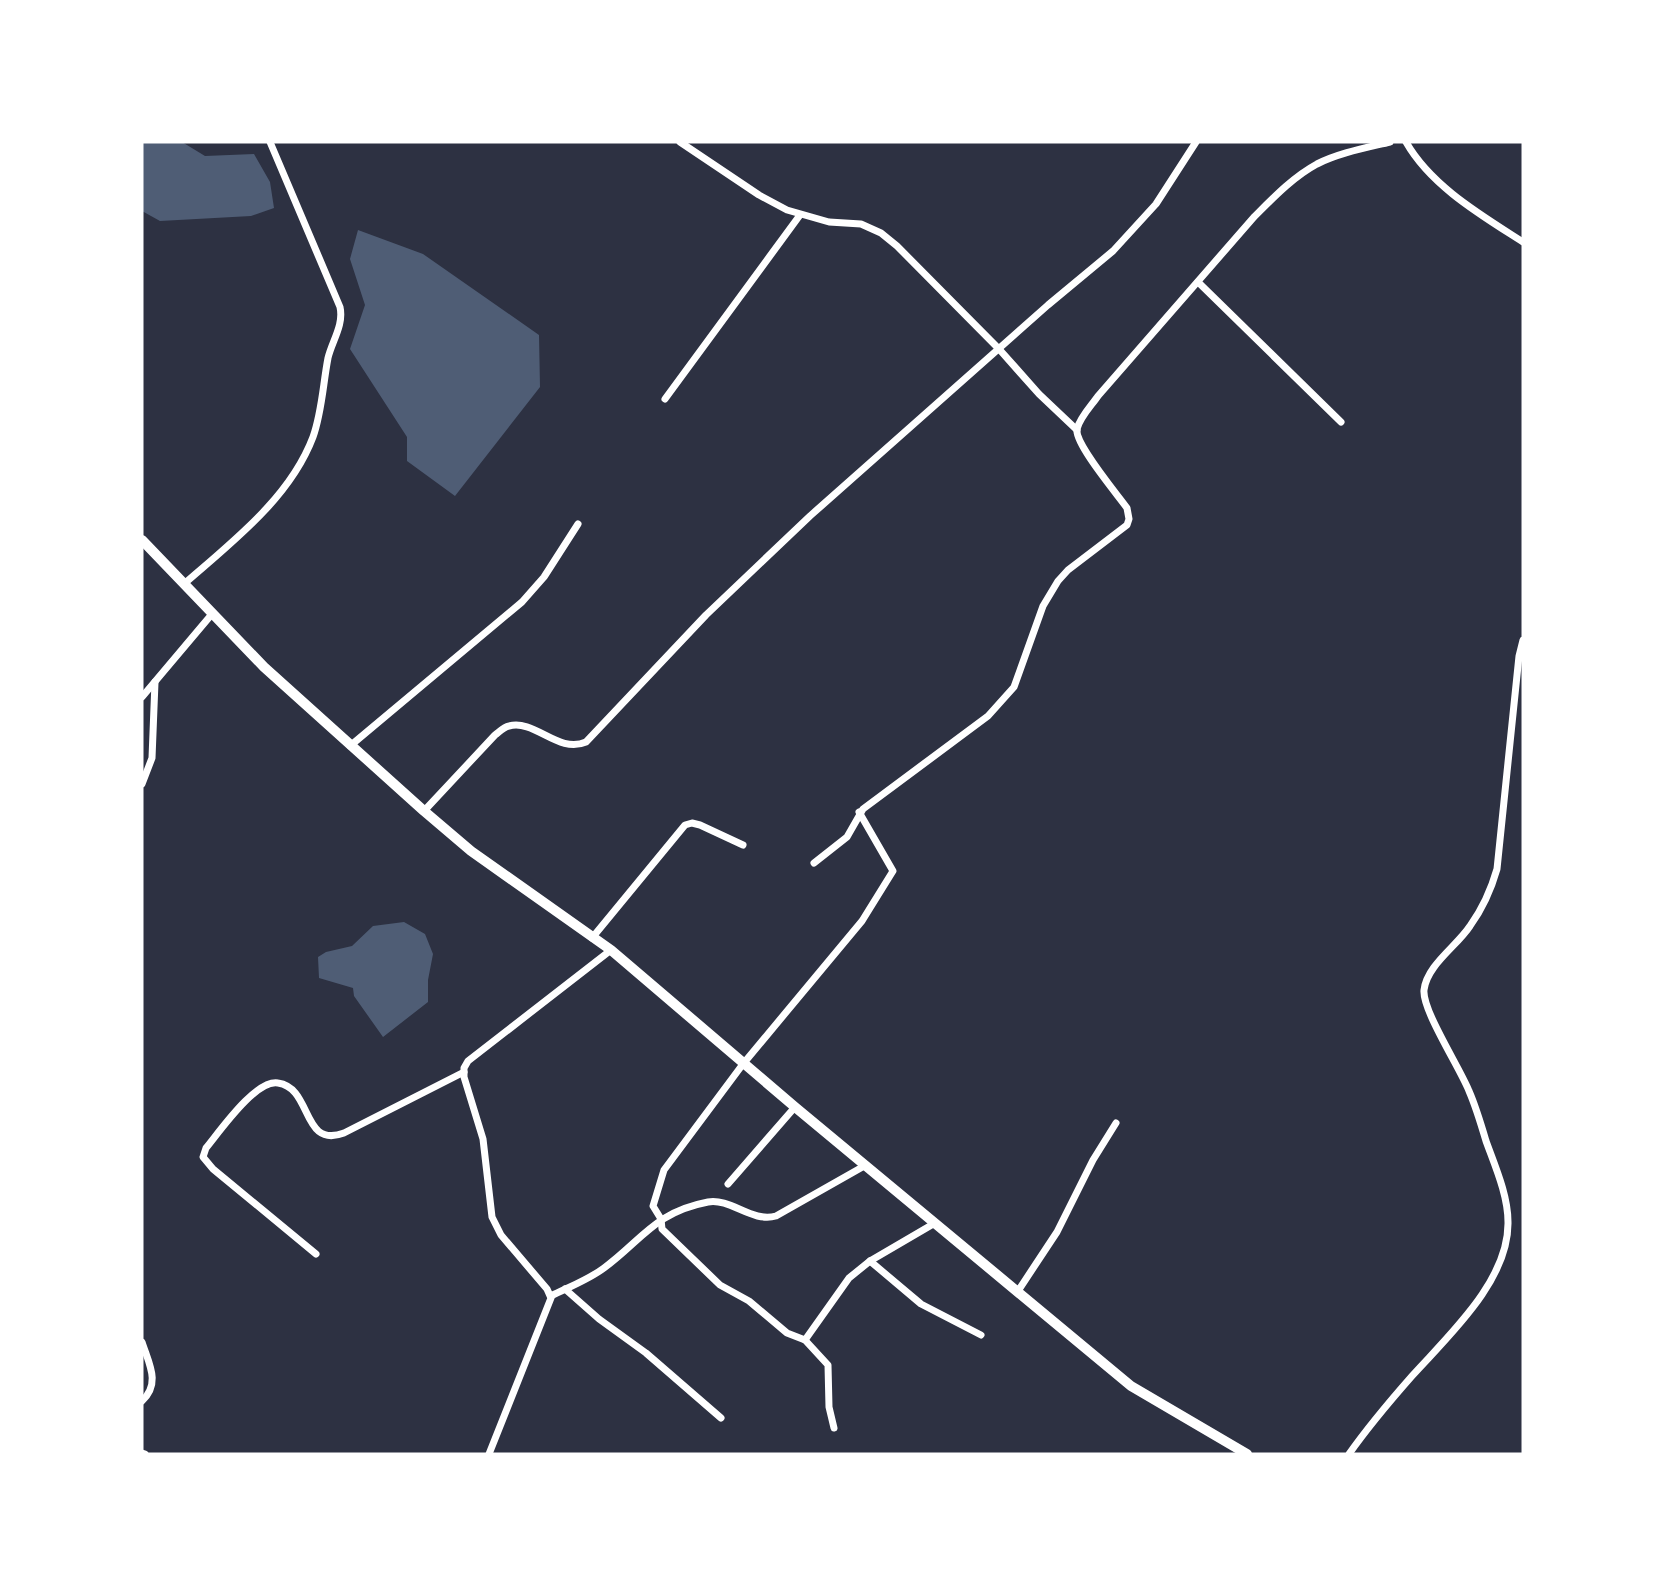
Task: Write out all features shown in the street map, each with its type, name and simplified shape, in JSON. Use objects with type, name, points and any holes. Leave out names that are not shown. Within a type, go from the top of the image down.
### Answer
[{"type":"main road","points":[[142,540],[264,667],[471,851],[611,950],[743,1064],[1131,1386],[1247,1454]]},
{"type":"street","points":[[184,584],[248,527],[298,468],[314,435],[328,358],[341,319],[340,307],[270,142]]},
{"type":"street","points":[[681,142],[760,195],[800,215],[829,222],[861,224],[881,233],[897,246],[1077,430],[1083,447],[1127,508],[1127,525],[1068,570],[1049,593],[1022,670],[1004,700],[988,716],[859,812],[847,837],[814,863]]},
{"type":"street","points":[[424,811],[505,727],[526,727],[571,746],[586,742],[706,615],[800,525],[1135,230],[1156,204],[1196,142]]},
{"type":"street","points":[[1077,430],[1098,396],[1254,217],[1300,175],[1317,164],[1335,156],[1390,142]]},
{"type":"street","points":[[1406,142],[1413,155],[1446,188],[1523,242]]},
{"type":"street","points":[[664,398],[800,215]]},
{"type":"street","points":[[1198,282],[1341,422]]},
{"type":"street","points":[[350,746],[522,602],[544,577],[578,524]]},
{"type":"street","points":[[142,697],[212,614]]},
{"type":"street","points":[[1349,1454],[1377,1417],[1479,1299],[1506,1247],[1508,1221],[1501,1182],[1470,1091],[1430,1011],[1424,991],[1431,972],[1469,928],[1492,886],[1497,869],[1523,639]]},
{"type":"street","points":[[142,784],[152,758],[155,681]]},
{"type":"street","points":[[834,1428],[829,1407],[828,1365],[805,1340],[787,1333],[749,1301],[720,1285],[662,1229],[661,1219],[653,1206],[664,1170],[743,1064],[862,921],[892,871],[859,812]]},
{"type":"street","points":[[592,937],[688,823],[699,825],[743,845]]},
{"type":"street","points":[[551,1296],[496,1226],[489,1206],[483,1139],[464,1072],[468,1061],[611,950]]},
{"type":"street","points":[[316,1254],[213,1170],[203,1157],[206,1148],[252,1095],[265,1084],[279,1083],[293,1090],[315,1128],[321,1134],[331,1137],[344,1133],[464,1072]]},
{"type":"street","points":[[728,1184],[795,1107]]},
{"type":"street","points":[[1018,1291],[1057,1232],[1093,1160],[1116,1123]]},
{"type":"street","points":[[551,1296],[588,1279],[604,1268],[661,1219],[713,1202],[763,1218],[776,1216],[866,1165]]},
{"type":"street","points":[[805,1340],[849,1278],[870,1261],[935,1223]]},
{"type":"street","points":[[870,1261],[921,1304],[981,1335]]},
{"type":"street","points":[[565,1289],[599,1319],[646,1353],[721,1418]]},
{"type":"street","points":[[489,1454],[551,1296]]},
{"type":"street","points":[[142,1342],[153,1384],[151,1391],[142,1401]]},
{"type":"water","points":[[142,142],[182,142],[205,156],[254,154],[270,182],[274,208],[251,216],[160,221],[142,211]]},
{"type":"water","points":[[358,230],[423,254],[539,335],[540,387],[455,496],[407,461],[407,437],[350,349],[365,305],[350,259]]},
{"type":"water","points":[[404,922],[425,934],[433,954],[428,980],[428,1002],[383,1037],[354,996],[353,988],[319,978],[318,957],[326,952],[352,946],[373,926]]}]
